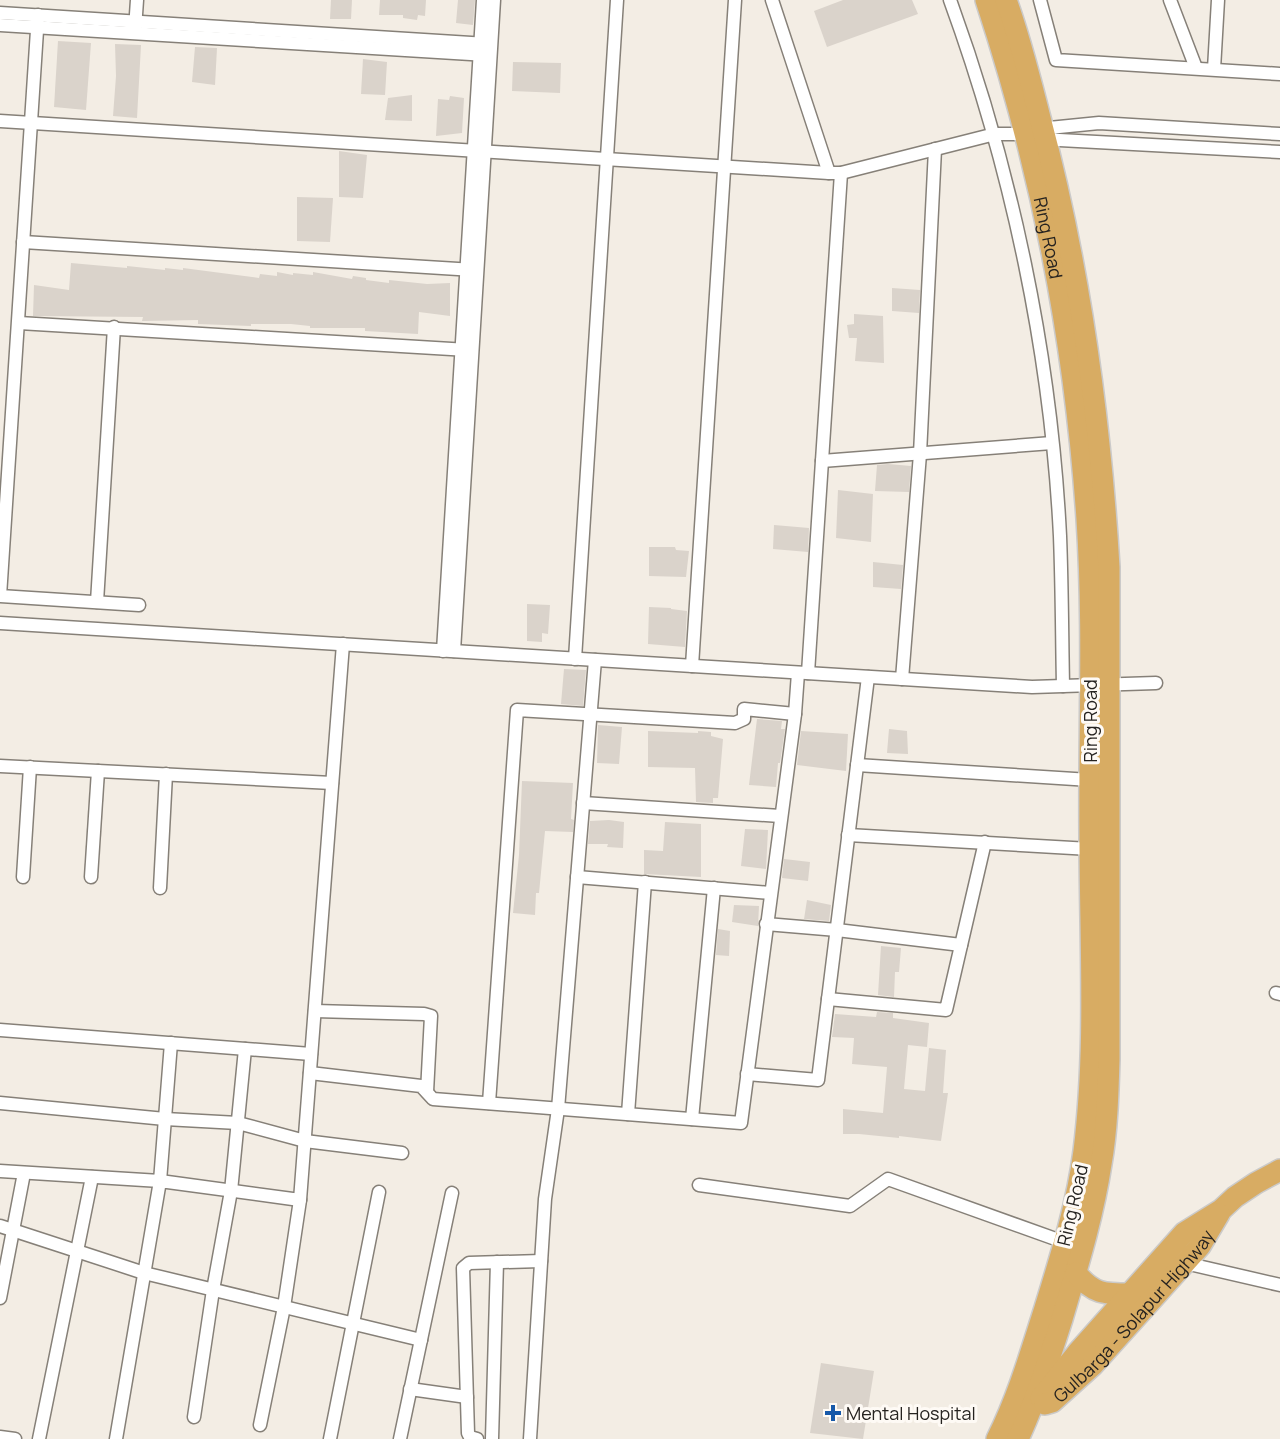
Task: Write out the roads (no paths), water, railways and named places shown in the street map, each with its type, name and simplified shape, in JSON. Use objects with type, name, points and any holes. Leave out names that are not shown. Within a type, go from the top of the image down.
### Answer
[{"type":"highway","name":"Ring Road","points":[[986,0],[1038,134]]},
{"type":"highway","name":"Ring Road","points":[[1006,0],[1038,134],[1071,366],[1087,519],[1100,685],[1109,1059],[1107,1114],[1092,1211],[1076,1273],[1032,1408]]},
{"type":"highway","name":"Ring Road","points":[[1004,1438],[1065,1242],[1084,1150],[1090,1023],[1090,780],[1100,685]]},
{"type":"highway","name":"Gulbarga - Solapur Highway","points":[[1004,1438],[1184,1233],[1221,1210],[1235,1197],[1280,1170]]},
{"type":"highway","name":"Gulbarga - Solapur Highway","points":[[1032,1408],[1052,1402],[1093,1365],[1200,1246],[1221,1210]]},
{"type":"highway","points":[[1076,1273],[1086,1286],[1096,1291],[1109,1294],[1130,1294]]},
{"type":"street","points":[[135,27],[137,0]]},
{"type":"street","points":[[448,651],[485,49],[483,0]]},
{"type":"street","points":[[485,49],[494,0]]},
{"type":"street","points":[[575,659],[617,0]]},
{"type":"street","points":[[692,666],[735,0]]},
{"type":"street","points":[[310,1073],[421,1086],[433,1099],[741,1123],[780,816],[803,673],[822,461],[835,173],[772,0]]},
{"type":"street","points":[[950,0],[969,52],[994,134],[1021,247],[1041,358],[1052,443],[1060,535],[1063,686]]},
{"type":"street","points":[[1040,0],[1056,60],[1280,74]]},
{"type":"street","points":[[1170,0],[1196,68]]},
{"type":"street","points":[[1214,69],[1218,0]]},
{"type":"street","points":[[0,13],[38,21],[485,49]]},
{"type":"street","points":[[0,25],[38,21]]},
{"type":"street","points":[[38,21],[0,596],[139,605]]},
{"type":"street","points":[[0,121],[835,173],[994,134],[1038,134],[1100,141],[1280,152]]},
{"type":"street","points":[[1038,134],[1100,123],[1280,134]]},
{"type":"street","points":[[902,679],[920,454],[935,149]]},
{"type":"street","points":[[23,242],[472,269]]},
{"type":"street","points":[[19,323],[467,350]]},
{"type":"street","points":[[98,602],[114,327]]},
{"type":"street","points":[[822,461],[1052,443]]},
{"type":"street","points":[[0,623],[1032,687],[1156,683]]},
{"type":"street","points":[[260,1425],[284,1307],[300,1200],[342,644]]},
{"type":"street","points":[[530,1439],[545,1199],[558,1109],[595,660]]},
{"type":"street","points":[[747,1074],[818,1080],[868,677]]},
{"type":"street","points":[[489,1103],[517,710],[735,723],[744,719],[744,709],[795,714]]},
{"type":"street","points":[[857,765],[1090,780]]},
{"type":"street","points":[[0,766],[332,783]]},
{"type":"street","points":[[23,877],[30,767]]},
{"type":"street","points":[[91,878],[98,771]]},
{"type":"street","points":[[160,888],[166,774]]},
{"type":"street","points":[[583,803],[780,816]]},
{"type":"street","points":[[848,835],[1090,849]]},
{"type":"street","points":[[828,999],[946,1010],[985,842]]},
{"type":"street","points":[[577,877],[770,893]]},
{"type":"street","points":[[628,1114],[645,882]]},
{"type":"street","points":[[693,1119],[714,888]]},
{"type":"street","points":[[766,924],[961,945]]},
{"type":"street","points":[[315,1011],[431,1016],[427,1092]]},
{"type":"street","points":[[0,1030],[311,1054]]},
{"type":"street","points":[[116,1439],[160,1181],[171,1043]]},
{"type":"street","points":[[194,1417],[231,1191],[245,1049]]},
{"type":"street","points":[[0,1103],[165,1119],[237,1123],[305,1141],[402,1153]]},
{"type":"street","points":[[0,1171],[160,1181],[300,1200]]},
{"type":"street","points":[[0,1298],[24,1173]]},
{"type":"street","points":[[39,1439],[93,1177]]},
{"type":"street","points":[[699,1185],[850,1206],[888,1179],[1065,1242]]},
{"type":"street","points":[[330,1439],[379,1192]]},
{"type":"street","points":[[400,1439],[452,1193]]},
{"type":"street","points":[[0,1226],[144,1273],[421,1340]]},
{"type":"street","points":[[477,1439],[470,1437],[468,1432],[463,1268],[469,1263],[542,1261]]},
{"type":"street","points":[[492,1439],[497,1262]]},
{"type":"street","points":[[1185,1263],[1280,1285]]},
{"type":"street","points":[[410,1389],[467,1397]]},
{"type":"place","name":"Mental Hospital","points":[[833,1413]]}]
